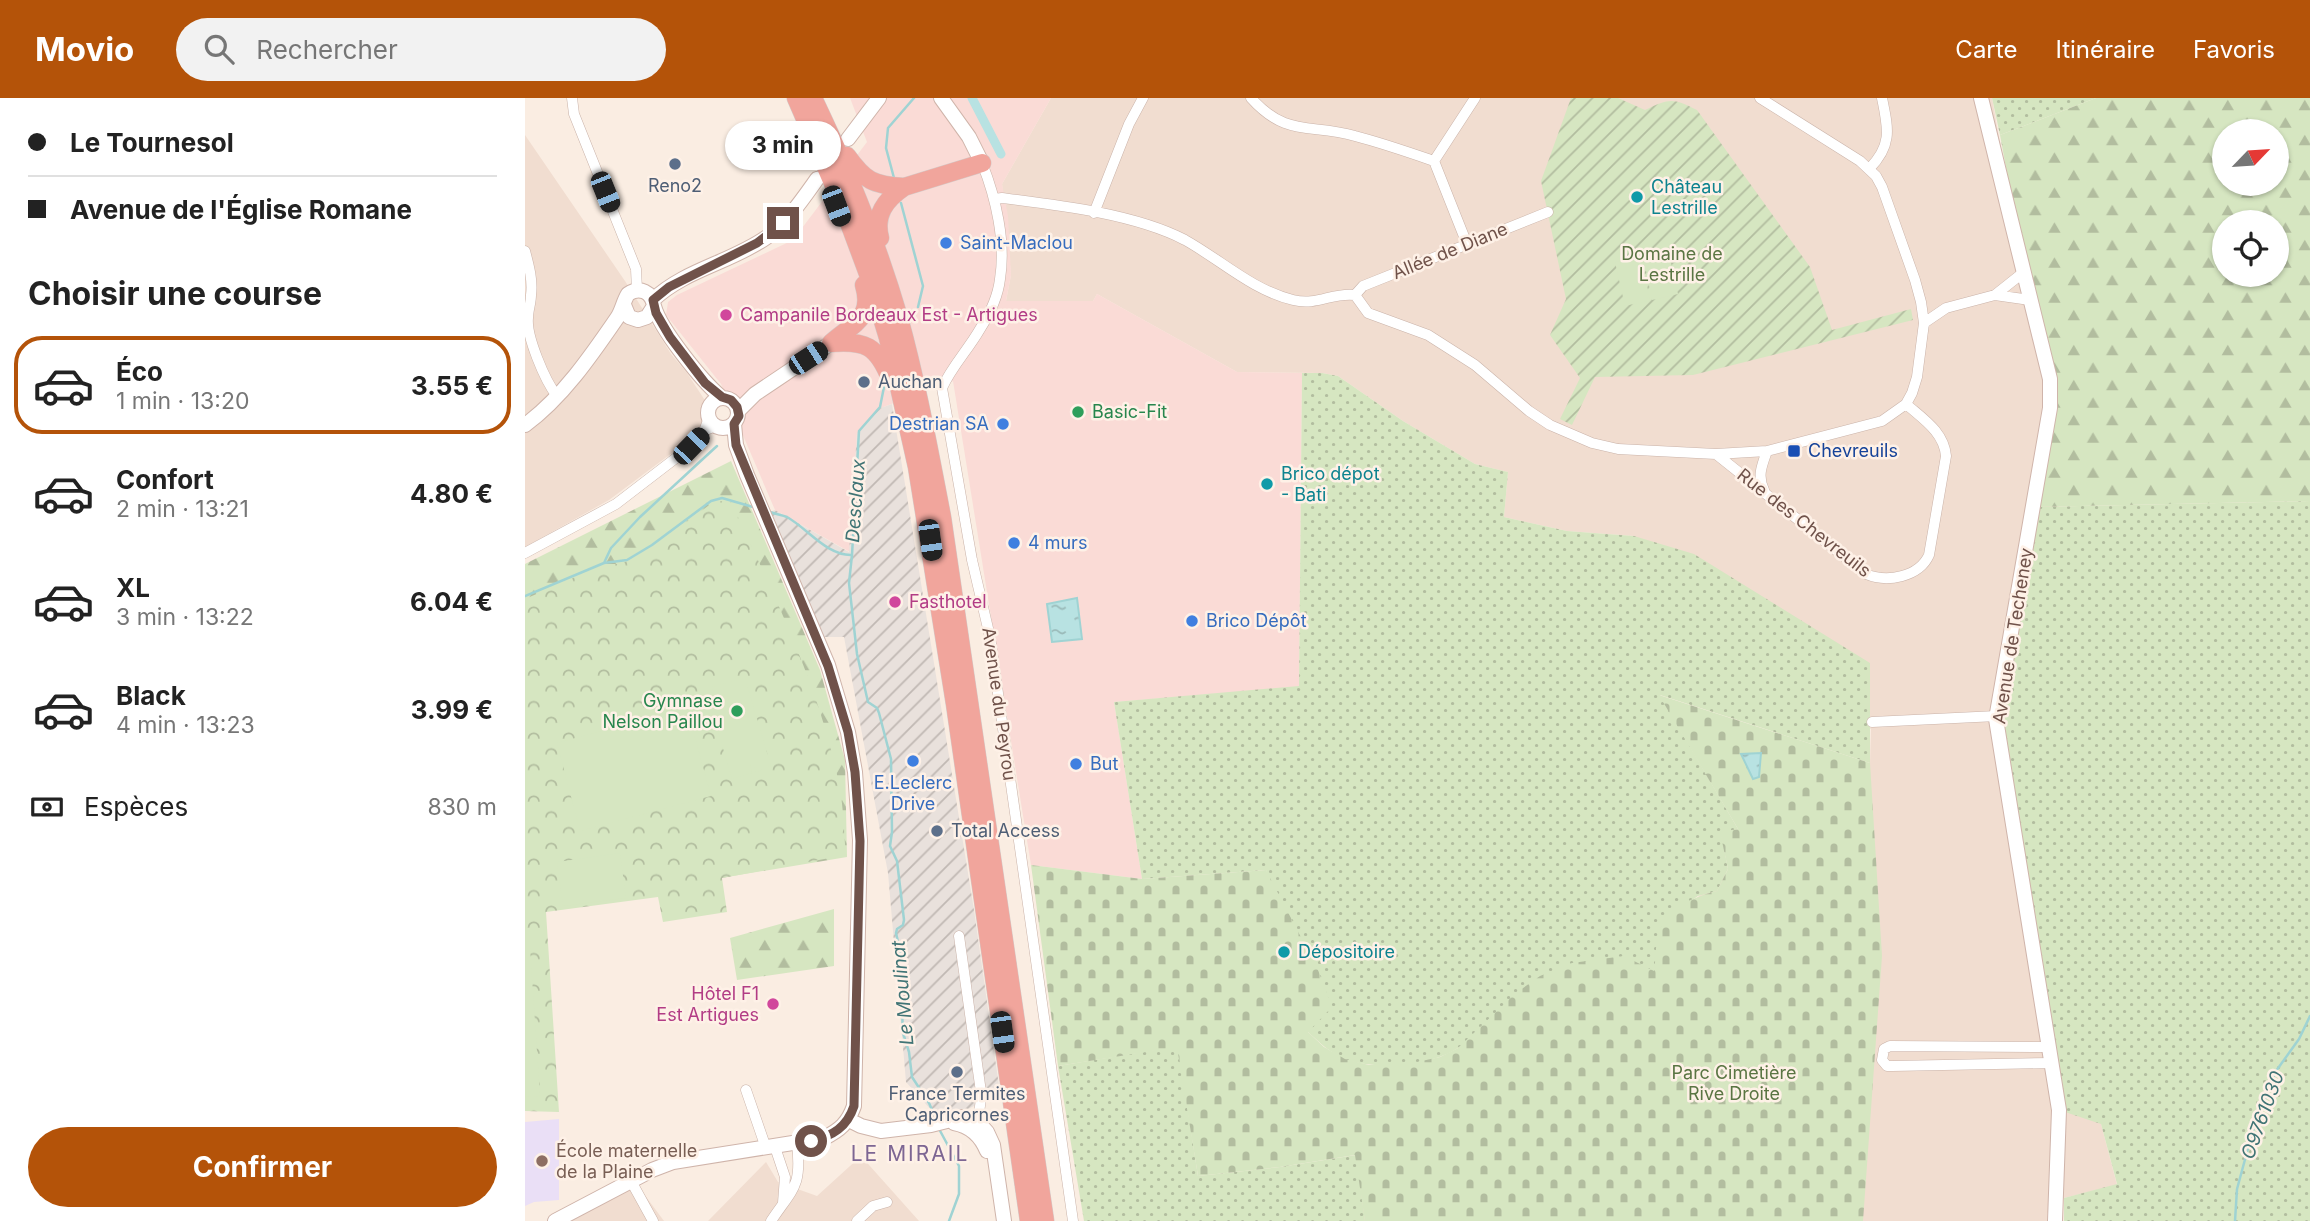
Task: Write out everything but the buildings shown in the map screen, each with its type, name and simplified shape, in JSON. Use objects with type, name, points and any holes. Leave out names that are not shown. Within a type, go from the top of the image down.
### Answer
[{"type":"highway","points":[[796,98],[825,162],[871,282],[888,338],[908,425],[927,519],[942,616],[1029,1221]]},
{"type":"highway","points":[[813,98],[859,201],[885,273],[920,407],[942,517],[1045,1221]]},
{"type":"highway","points":[[829,132],[858,172],[867,179],[877,184],[904,187]]},
{"type":"highway","points":[[825,162],[829,186],[861,275],[867,303],[859,321],[831,343]]},
{"type":"highway","points":[[920,407],[919,376],[877,227],[882,209],[904,187],[982,163]]},
{"type":"highway","points":[[831,343],[859,342],[879,355],[908,425]]},
{"type":"street","points":[[572,98],[574,114],[636,269],[639,290]]},
{"type":"street","points":[[848,138],[879,98]]},
{"type":"street","points":[[941,98],[969,136],[982,163]]},
{"type":"street","points":[[1094,213],[1129,124],[1143,98]]},
{"type":"street","points":[[1251,98],[1266,114],[1281,123],[1354,135],[1434,161]]},
{"type":"street","points":[[1434,161],[1475,98]]},
{"type":"street","points":[[995,200],[1010,199],[1154,226],[1185,240],[1254,285],[1290,300],[1309,303],[1343,293],[1355,295],[1368,313],[1428,335],[1475,365],[1529,411],[1567,433],[1618,449],[1716,454],[1767,451],[1882,421],[1906,404],[1917,377],[1924,323],[1921,302],[1876,176],[1813,130],[1760,98]]},
{"type":"street","points":[[1869,169],[1879,159],[1887,143],[1888,130],[1882,98]]},
{"type":"street","name":"Avenue de Techeney","points":[[1981,98],[2050,379],[2050,408],[1997,716],[2002,765],[2059,1110],[2055,1221]]},
{"type":"street","points":[[1434,161],[1467,244]]},
{"type":"street","name":"Avenue du Peyrou","points":[[982,163],[995,200],[1001,252],[1000,280],[995,298],[980,329],[950,370],[942,388],[972,560],[990,637],[1073,1221]]},
{"type":"street","points":[[605,336],[625,324],[651,314],[653,303],[669,287],[757,243],[774,231],[791,215],[817,179]]},
{"type":"street","name":"Allée de Diane","points":[[1355,295],[1363,286],[1548,212]]},
{"type":"street","points":[[525,251],[530,268],[532,293],[527,319],[529,332],[549,385],[557,396]]},
{"type":"street","points":[[525,425],[557,396],[605,336],[628,294],[698,265],[736,253]]},
{"type":"street","points":[[1995,295],[2024,272]]},
{"type":"street","points":[[555,1221],[661,1166],[685,1159],[824,1138],[849,1120],[854,1106],[860,841],[855,772],[848,732],[828,666],[736,445],[705,383],[670,337],[647,293],[639,290]]},
{"type":"street","points":[[1924,323],[1946,308],[1995,295],[2030,300]]},
{"type":"street","points":[[1921,302],[1946,308]]},
{"type":"street","points":[[624,305],[626,313],[670,337]]},
{"type":"street","points":[[525,553],[616,504],[685,451],[721,415],[831,343]]},
{"type":"street","name":"Rue des Chevreuils","points":[[1716,454],[1866,573],[1877,578],[1887,578],[1915,571],[1925,564],[1929,555],[1946,456],[1945,446],[1936,431],[1906,404]]},
{"type":"street","points":[[1765,493],[1759,481],[1767,451]]},
{"type":"street","points":[[1872,722],[1997,716]]},
{"type":"street","points":[[959,936],[981,1092],[976,1127]]},
{"type":"street","points":[[2049,1047],[1890,1046],[1884,1049],[1882,1060],[1892,1066],[2052,1063]]},
{"type":"street","points":[[746,1090],[785,1177],[783,1203]]},
{"type":"street","points":[[849,1120],[881,1131],[943,1124],[963,1117],[976,1127],[983,1126],[990,1137],[995,1156],[1004,1221]]},
{"type":"street","points":[[771,1221],[790,1196],[798,1180],[797,1143]]},
{"type":"street","points":[[631,1181],[653,1221]]},
{"type":"street","points":[[857,1221],[873,1206],[887,1202]]},
{"type":"shaded area","points":[[850,98],[1051,98],[1002,184],[1008,216],[1011,275],[1006,301],[1093,301],[1097,294],[1237,372],[1302,373],[1299,687],[1114,702],[1142,879],[1031,865],[953,381],[878,409],[857,433],[850,552],[775,510],[721,384],[666,315],[668,302],[677,295],[793,240],[867,142]]},
{"type":"shaded area","points":[[1051,98],[1992,98],[2023,272],[2050,379],[2101,1124],[2117,1185],[2064,1198],[2047,1213],[2047,1221],[1282,1221],[1870,763],[1871,729],[1634,536],[1567,531],[1504,517],[1508,472],[1475,464],[1403,421],[1338,376],[1322,373],[1237,372],[1097,294],[1093,301],[1006,301],[1011,275],[1002,184]]},
{"type":"shaded area","points":[[525,135],[708,405],[709,418],[680,447],[609,500],[525,547]]},
{"type":"shaded area","points":[[892,404],[974,910],[1000,1093],[942,1122],[906,1082],[888,873],[844,637],[816,637],[764,514],[775,510],[849,552],[857,433],[878,409]]},
{"type":"shaded area","name":"École maternelle de la Plaine","points":[[559,1119],[559,1200],[534,1202],[525,1206],[525,1122]]},
{"type":"shaded area","points":[[861,1156],[919,1221],[708,1221],[766,1162],[778,1182],[817,1196]]},
{"type":"shaded area","points":[[638,1186],[664,1221],[552,1221]]},
{"type":"green space","name":"Domaine de Lestrille","points":[[1571,98],[1618,98],[1645,110],[1671,101],[1697,110],[1810,267],[1832,330],[1911,309],[1913,320],[1693,375],[1595,377],[1572,425],[1560,419],[1580,378],[1550,335],[1566,299],[1541,181]]},
{"type":"green space","points":[[1992,98],[2096,98],[2000,135]]},
{"type":"green space","points":[[2096,98],[2310,98],[2310,501],[2033,507],[2050,408],[2000,135]]},
{"type":"green space","points":[[1668,250],[1678,294],[1652,300],[1643,256]]},
{"type":"green space","points":[[1641,256],[1650,300],[1625,306],[1615,262]]},
{"type":"green space","points":[[1302,373],[1338,376],[1403,421],[1475,464],[1508,472],[1504,517],[1567,531],[1634,536],[1694,554],[1870,663],[1870,763],[1660,695],[1738,829],[1721,833],[1728,869],[1717,891],[1698,896],[1668,917],[1654,972],[1479,1030],[1447,1054],[1419,1062],[1373,1065],[1347,1060],[1330,1051],[1307,1031],[1266,870],[1142,879],[1114,702],[1299,686]]},
{"type":"green space","points":[[731,461],[820,670],[845,760],[847,857],[721,878],[525,751],[525,564]]},
{"type":"green space","points":[[2310,501],[2310,1221],[2064,1221],[2064,1198],[2117,1184],[2101,1124],[2059,1110],[1996,719],[2033,507]]},
{"type":"green space","points":[[731,502],[780,609],[810,683],[833,759],[842,803],[846,855],[722,878],[727,912],[663,922],[658,897],[546,912],[559,1112],[525,1111],[525,599],[605,564],[621,564],[627,561],[654,546],[712,503]]},
{"type":"green space","name":"Gymnase Nelson Paillou","points":[[745,678],[771,766],[756,772],[753,764],[750,764],[752,773],[732,779],[718,731],[723,729],[712,687]]},
{"type":"green space","name":"Parc Cimetière Rive Droite","points":[[1659,695],[1870,763],[1882,956],[1863,1221],[1365,1221],[1355,1155],[1198,1176],[1177,1047],[1058,1066],[1031,865],[1142,879],[1266,870],[1318,970],[1332,1007],[1308,1032],[1324,1047],[1345,1059],[1369,1065],[1417,1062],[1440,1057],[1458,1048],[1516,993],[1540,976],[1572,963],[1624,956],[1654,971],[1657,941],[1663,924],[1668,916],[1683,904],[1717,891],[1728,869],[1720,832],[1738,829]]},
{"type":"green space","points":[[687,708],[711,796],[580,831],[557,743]]},
{"type":"green space","points":[[620,853],[626,898],[563,906],[557,862]]},
{"type":"green space","points":[[834,909],[834,966],[737,980],[730,938]]},
{"type":"green space","points":[[525,948],[530,948],[540,1096],[525,1097]]},
{"type":"green space","points":[[1178,1046],[1198,1176],[1356,1155],[1365,1221],[1084,1221],[1058,1066]]},
{"type":"water","points":[[1077,598],[1082,639],[1052,642],[1047,604]]},
{"type":"water","points":[[1761,753],[1759,777],[1753,779],[1741,754]]},
{"type":"waterway","name":"Desclaux","points":[[894,178],[886,148],[888,128],[914,98]]},
{"type":"waterway","points":[[972,98],[1001,154]]},
{"type":"waterway","name":"Desclaux","points":[[901,203],[923,286],[918,307]]},
{"type":"waterway","name":"Desclaux","points":[[770,512],[787,517],[834,551],[852,555],[859,431],[880,407],[884,387]]},
{"type":"waterway","name":"Desclaux","points":[[604,563],[611,548],[640,517],[717,446]]},
{"type":"waterway","name":"Desclaux","points":[[525,596],[604,563],[627,560],[711,501],[722,498],[753,507]]},
{"type":"waterway","name":"Le Moulinat","points":[[852,555],[849,583],[857,654],[868,702],[877,708],[891,759],[890,846],[897,861],[904,920],[896,933],[903,964],[903,1033],[912,1077],[935,1117]]},
{"type":"waterway","name":"O9761030","points":[[2235,1221],[2237,1189],[2253,1130],[2276,1071],[2299,1039],[2310,1016]]},
{"type":"waterway","name":"Le Moulinat","points":[[938,1127],[959,1166],[959,1194],[949,1221]]},
{"type":"place","name":"Reno2","points":[[675,164]]},
{"type":"place","name":"Château Lestrille","points":[[1637,197]]},
{"type":"place","name":"Saint-Maclou","points":[[946,243]]},
{"type":"place","name":"Campanile Bordeaux Est - Artigues","points":[[726,315]]},
{"type":"place","name":"Auchan","points":[[864,382]]},
{"type":"place","name":"Basic-Fit","points":[[1078,412]]},
{"type":"place","name":"Destrian SA","points":[[1003,424]]},
{"type":"place","name":"Chevreuils","points":[[1794,451]]},
{"type":"place","name":"Brico dépot - Bati","points":[[1267,484]]},
{"type":"place","name":"4 murs","points":[[1014,543]]},
{"type":"place","name":"Fasthotel","points":[[895,602]]},
{"type":"place","name":"Brico Dépôt","points":[[1192,621]]},
{"type":"place","name":"Gymnase Nelson Paillou","points":[[737,711]]},
{"type":"place","name":"E.Leclerc Drive","points":[[913,761]]},
{"type":"place","name":"But","points":[[1076,764]]},
{"type":"place","name":"Total Access","points":[[937,831]]},
{"type":"place","name":"Dépositoire","points":[[1284,952]]},
{"type":"place","name":"Hôtel F1 Est Artigues","points":[[773,1004]]},
{"type":"place","name":"France Termites Capricornes","points":[[957,1072]]},
{"type":"place","name":"École maternelle de la Plaine","points":[[542,1161]]},
{"type":"district","name":"LE MIRAIL","points":[[910,1154]]},
{"type":"route","points":[[783,223],[757,243],[669,287],[653,300],[656,313],[670,337],[705,383],[722,397],[735,403],[739,411],[734,424],[736,445],[828,666],[848,732],[855,772],[860,841],[854,1106],[849,1120],[837,1131],[811,1141]]}]
